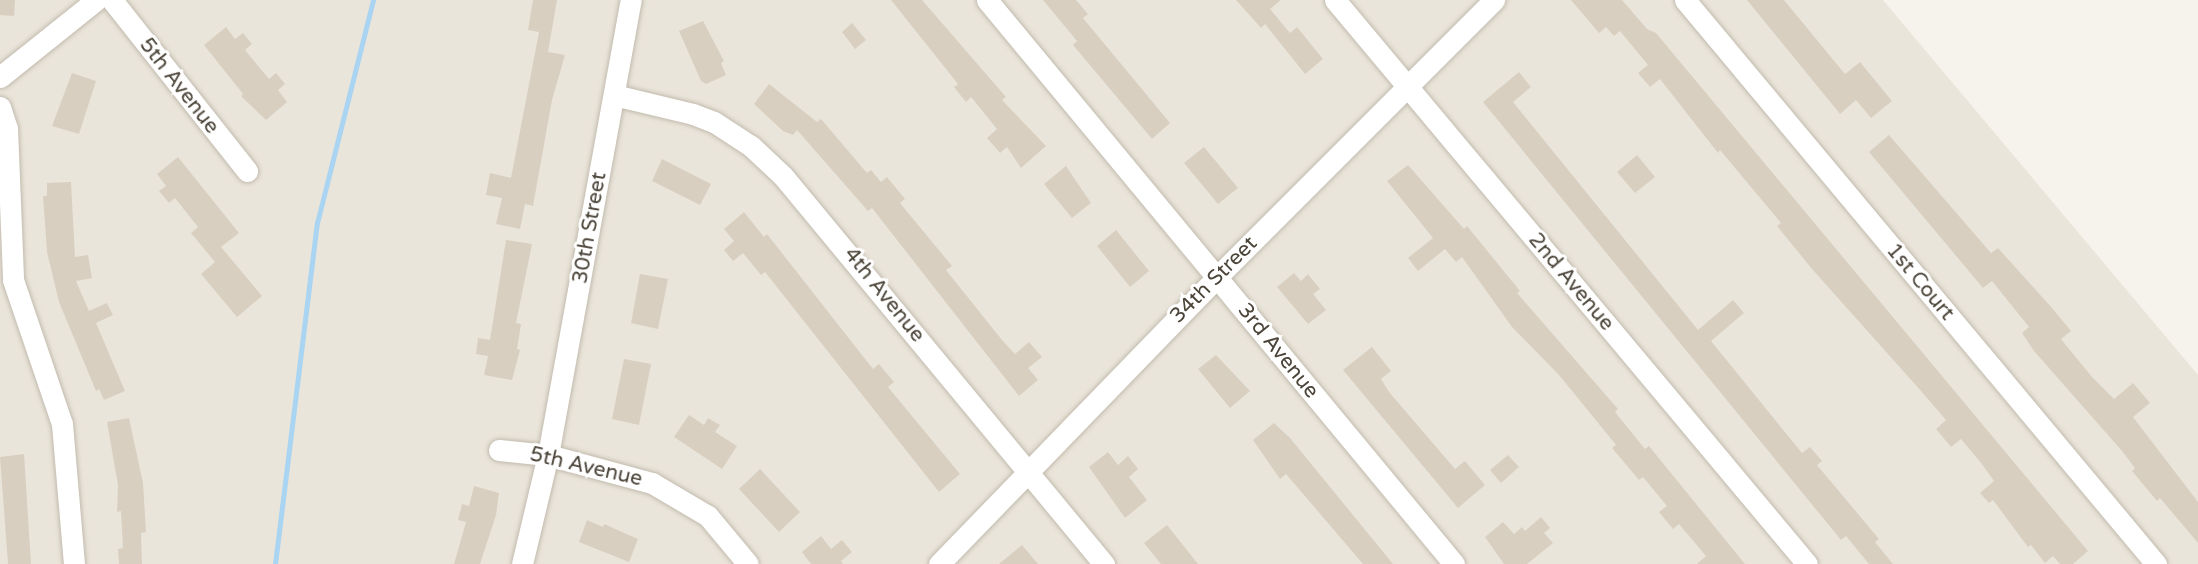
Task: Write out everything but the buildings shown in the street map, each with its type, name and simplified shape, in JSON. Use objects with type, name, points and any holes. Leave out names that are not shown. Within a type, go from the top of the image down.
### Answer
[{"type":"street","points":[[0,77],[96,0]]},
{"type":"street","name":"5th Avenue","points":[[112,0],[247,171]]},
{"type":"street","name":"30th Street","points":[[522,564],[548,455],[631,0]]},
{"type":"street","name":"3rd Avenue","points":[[987,0],[1454,564]]},
{"type":"street","name":"2nd Avenue","points":[[1335,0],[1808,564]]},
{"type":"street","name":"34th Street","points":[[939,564],[1217,276],[1494,0]]},
{"type":"street","name":"1st Court","points":[[1685,0],[2156,564]]},
{"type":"street","name":"4th Avenue","points":[[614,95],[693,114],[751,146],[826,224],[1104,564]]},
{"type":"street","points":[[0,107],[7,128],[13,280],[62,424],[74,564]]},
{"type":"street","name":"5th Avenue","points":[[499,450],[548,455],[632,475],[691,503],[708,516],[748,564]]},
{"type":"shaded area","points":[[0,0],[1883,0],[2198,375],[2198,564],[0,564]]},
{"type":"waterway","points":[[275,564],[317,223],[373,0]]}]
